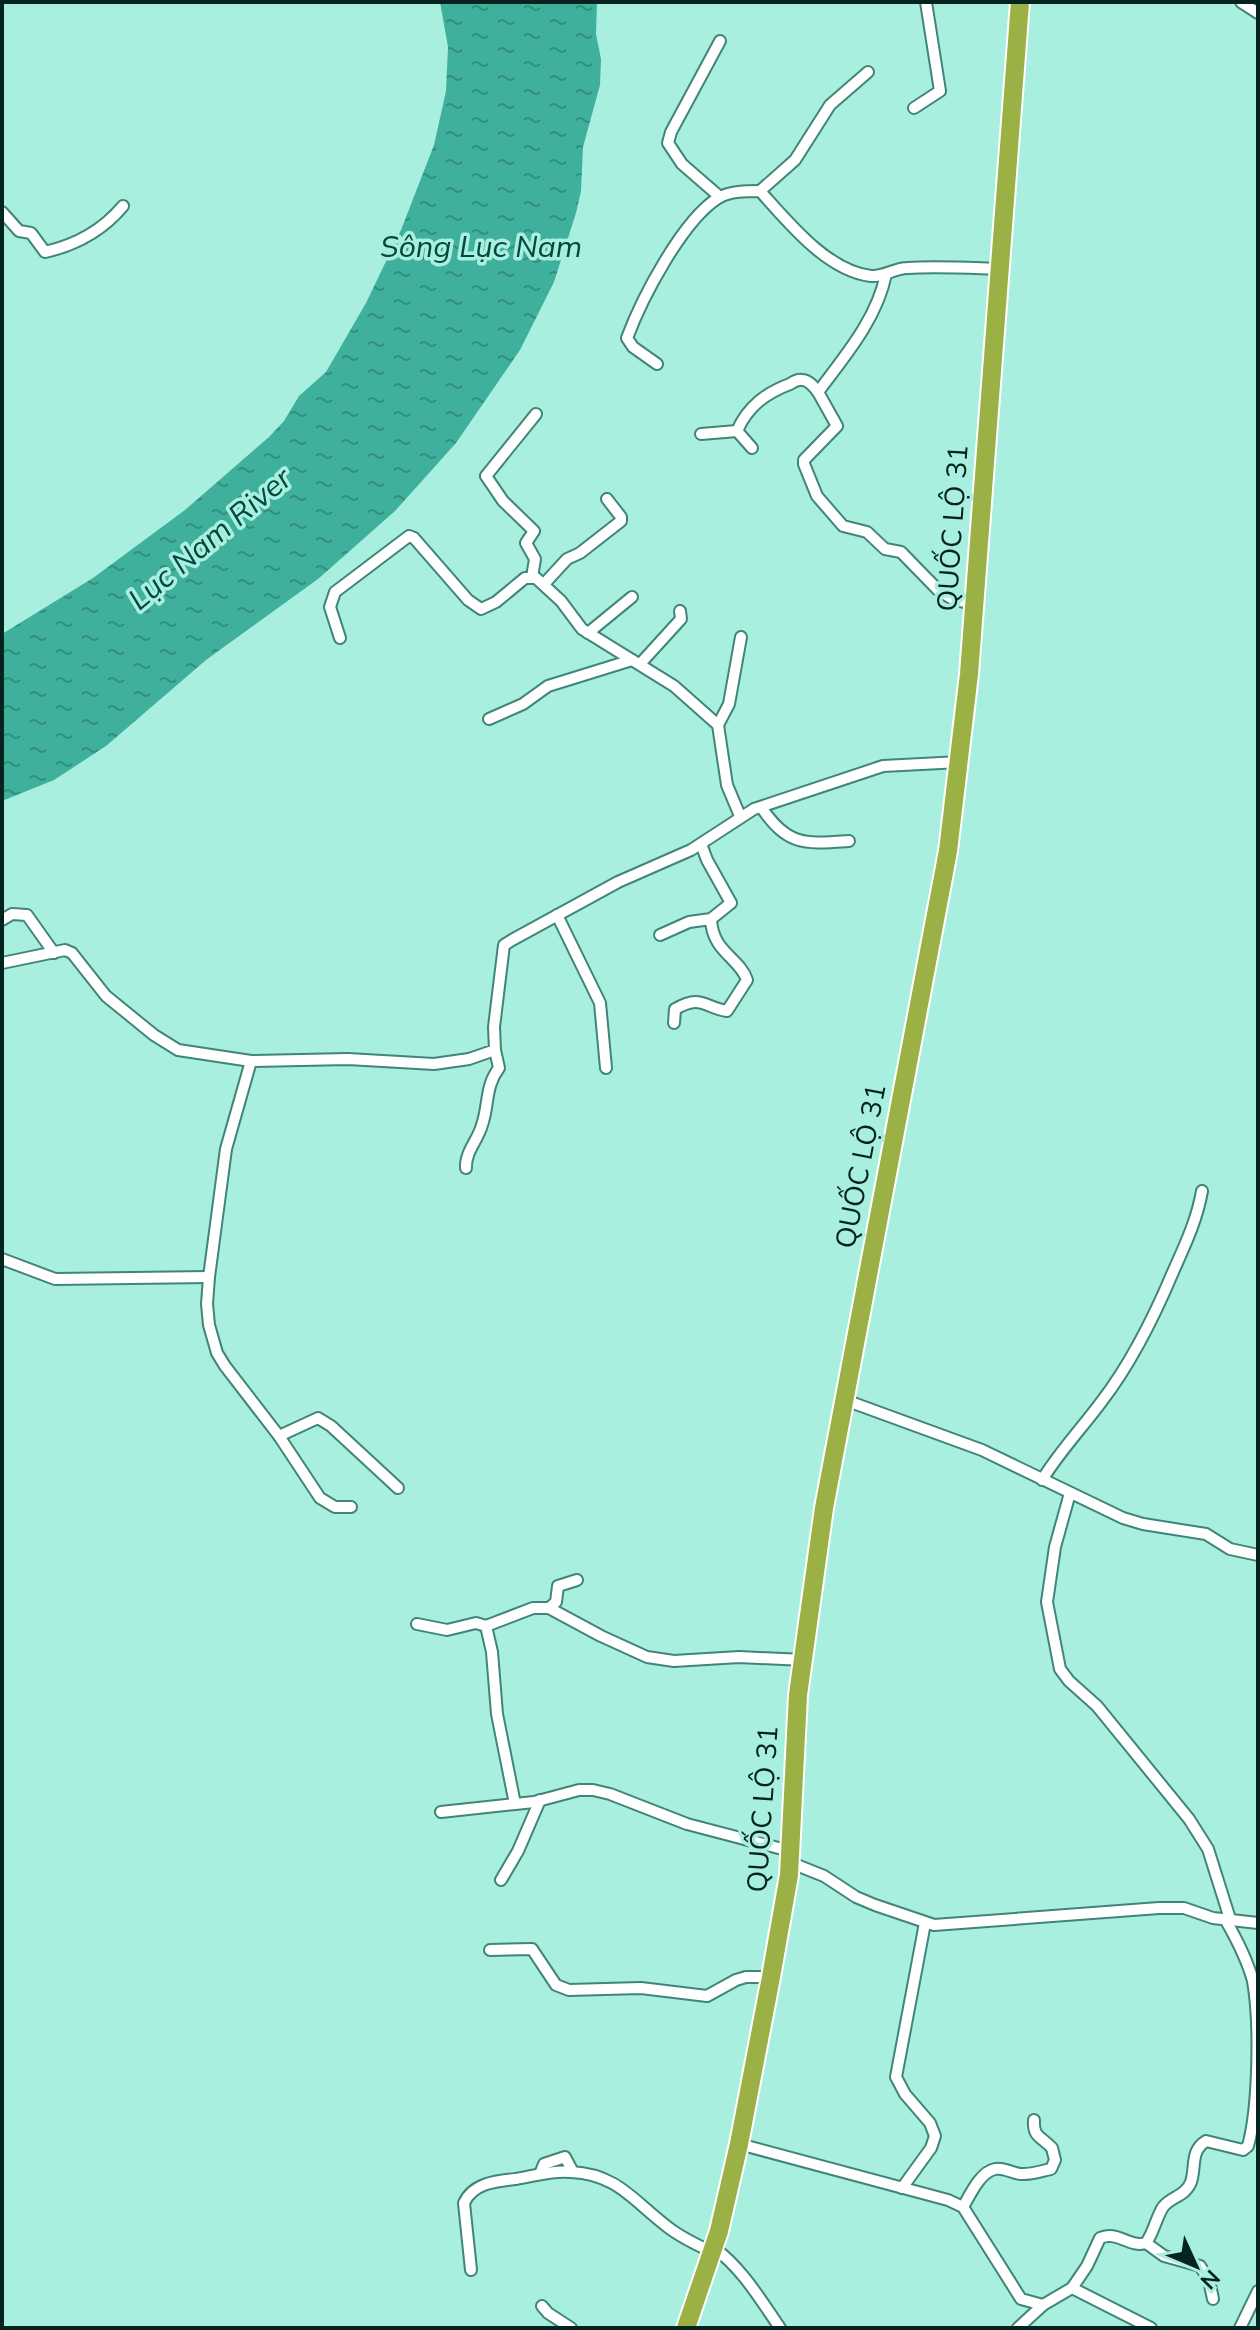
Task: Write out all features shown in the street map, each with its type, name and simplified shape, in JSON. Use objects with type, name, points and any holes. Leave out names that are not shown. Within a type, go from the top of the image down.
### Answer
[{"type":"highway","name":"QUỐC LỘ 31","points":[[686,2328],[712,2250],[739,2144],[771,1977],[790,1857],[798,1695],[824,1508],[946,864],[969,674],[1020,2]]},
{"type":"street","points":[[914,108],[940,91],[926,2]]},
{"type":"street","points":[[1241,2],[1258,13]]},
{"type":"street","points":[[720,41],[668,143],[682,164],[720,197]]},
{"type":"street","points":[[657,364],[633,347],[627,338],[648,290],[668,257],[694,223],[720,197],[741,191],[760,191],[795,160],[830,105],[868,72]]},
{"type":"street","points":[[760,191],[800,235],[832,259],[864,275],[886,274],[908,268],[1000,269]]},
{"type":"street","points":[[2,212],[19,231],[31,233],[45,252],[91,234],[123,206]]},
{"type":"street","points":[[818,392],[871,317],[882,294],[886,274]]},
{"type":"street","points":[[737,431],[744,418],[769,391],[800,379],[808,382],[818,392],[837,426],[803,462],[817,496],[843,526],[864,530],[885,549],[901,552],[938,590],[974,605]]},
{"type":"street","points":[[532,577],[535,559],[526,543],[534,531],[503,501],[486,476],[536,414]]},
{"type":"street","points":[[701,434],[737,431]]},
{"type":"street","points":[[737,431],[752,448]]},
{"type":"street","points":[[544,584],[567,559],[584,551],[621,521],[607,499]]},
{"type":"street","points":[[340,638],[330,607],[335,592],[409,536],[468,600],[481,609],[496,602],[525,578],[532,577],[544,584],[588,633],[674,686],[718,725]]},
{"type":"street","points":[[588,633],[632,597]]},
{"type":"street","points":[[489,719],[523,704],[548,686],[636,662],[676,625],[681,619],[680,611]]},
{"type":"street","points":[[740,816],[727,785],[718,725],[729,704],[741,637]]},
{"type":"street","points":[[466,1168],[466,1160],[482,1125],[491,1079],[499,1068],[495,1050],[495,1013],[504,945],[618,882],[701,844],[740,816],[761,807],[883,766],[960,762]]},
{"type":"street","points":[[761,807],[776,828],[788,837],[807,841],[849,841]]},
{"type":"street","points":[[660,935],[689,922],[711,919],[731,903],[701,844]]},
{"type":"street","points":[[2,920],[12,914],[27,915],[54,953]]},
{"type":"street","points":[[557,915],[600,1003],[606,1068]]},
{"type":"street","points":[[674,1023],[675,1009],[694,1001],[706,1002],[727,1011],[747,980],[745,973],[727,957],[713,933],[711,919]]},
{"type":"street","points":[[2,963],[65,950],[72,953],[106,996],[171,1047],[203,1055],[251,1061],[348,1059],[434,1064],[469,1059],[495,1050]]},
{"type":"street","points":[[251,1061],[226,1149],[209,1277],[208,1315],[217,1353],[325,1503],[335,1507],[351,1507]]},
{"type":"street","points":[[1042,1480],[1102,1402],[1145,1332],[1190,1236],[1202,1191]]},
{"type":"street","points":[[2,1259],[55,1279],[209,1277]]},
{"type":"street","points":[[845,1400],[982,1450],[1123,1518],[1206,1534],[1230,1549],[1258,1555]]},
{"type":"street","points":[[279,1436],[318,1418],[331,1426],[398,1488]]},
{"type":"street","points":[[1070,1493],[1055,1547],[1047,1602],[1060,1669],[1097,1706],[1189,1819],[1208,1849],[1228,1919],[1254,1982],[1257,2066],[1248,2146],[1243,2150],[1206,2141],[1201,2144],[1193,2161],[1190,2185],[1179,2198],[1163,2207],[1146,2243]]},
{"type":"street","points":[[549,1608],[557,1599],[558,1586],[577,1580]]},
{"type":"street","points":[[417,1624],[447,1630],[476,1623],[486,1626],[523,1611],[549,1608],[647,1657],[674,1661],[739,1657],[804,1660]]},
{"type":"street","points":[[486,1626],[492,1652],[497,1714],[515,1804]]},
{"type":"street","points":[[441,1812],[515,1804],[579,1790],[593,1790],[790,1857],[856,1897],[925,1923],[961,1925],[1184,1908],[1258,1923]]},
{"type":"street","points":[[501,1880],[518,1851],[540,1800]]},
{"type":"street","points":[[902,2188],[931,2148],[935,2136],[930,2123],[905,2094],[896,2077],[925,1923]]},
{"type":"street","points":[[490,1950],[532,1949],[556,1985],[569,1990],[641,1988],[707,1996],[746,1977],[771,1977]]},
{"type":"street","points":[[963,2207],[990,2170],[1002,2168],[1031,2174],[1051,2169],[1055,2160],[1052,2148],[1036,2137],[1034,2120]]},
{"type":"street","points":[[739,2144],[948,2200],[963,2207],[1021,2299],[1026,2318]]},
{"type":"street","points":[[471,2270],[464,2203],[474,2188],[540,2174],[586,2173],[614,2182],[667,2227],[728,2258],[780,2328]]},
{"type":"street","points":[[1018,2328],[1043,2305],[1072,2288],[1100,2238],[1113,2235],[1135,2245],[1146,2243],[1164,2256],[1200,2266],[1209,2280],[1213,2299]]},
{"type":"street","points":[[1072,2288],[1151,2328]]},
{"type":"street","points":[[1240,2328],[1258,2291]]},
{"type":"street","points":[[1021,2299],[1043,2305]]},
{"type":"street","points":[[542,2306],[571,2328]]},
{"type":"water","name":"Sông Lục Nam","points":[[440,2],[597,2],[600,85],[583,147],[581,191],[554,282],[520,350],[456,443],[395,511],[318,579],[206,660],[106,746],[54,780],[2,801],[2,634],[93,578],[185,510],[269,437],[284,421],[299,396],[326,372],[366,303],[401,230],[434,145],[446,91],[448,47]]},
{"type":"water label","name":"Lục Nam River","points":[[210,539]]}]
